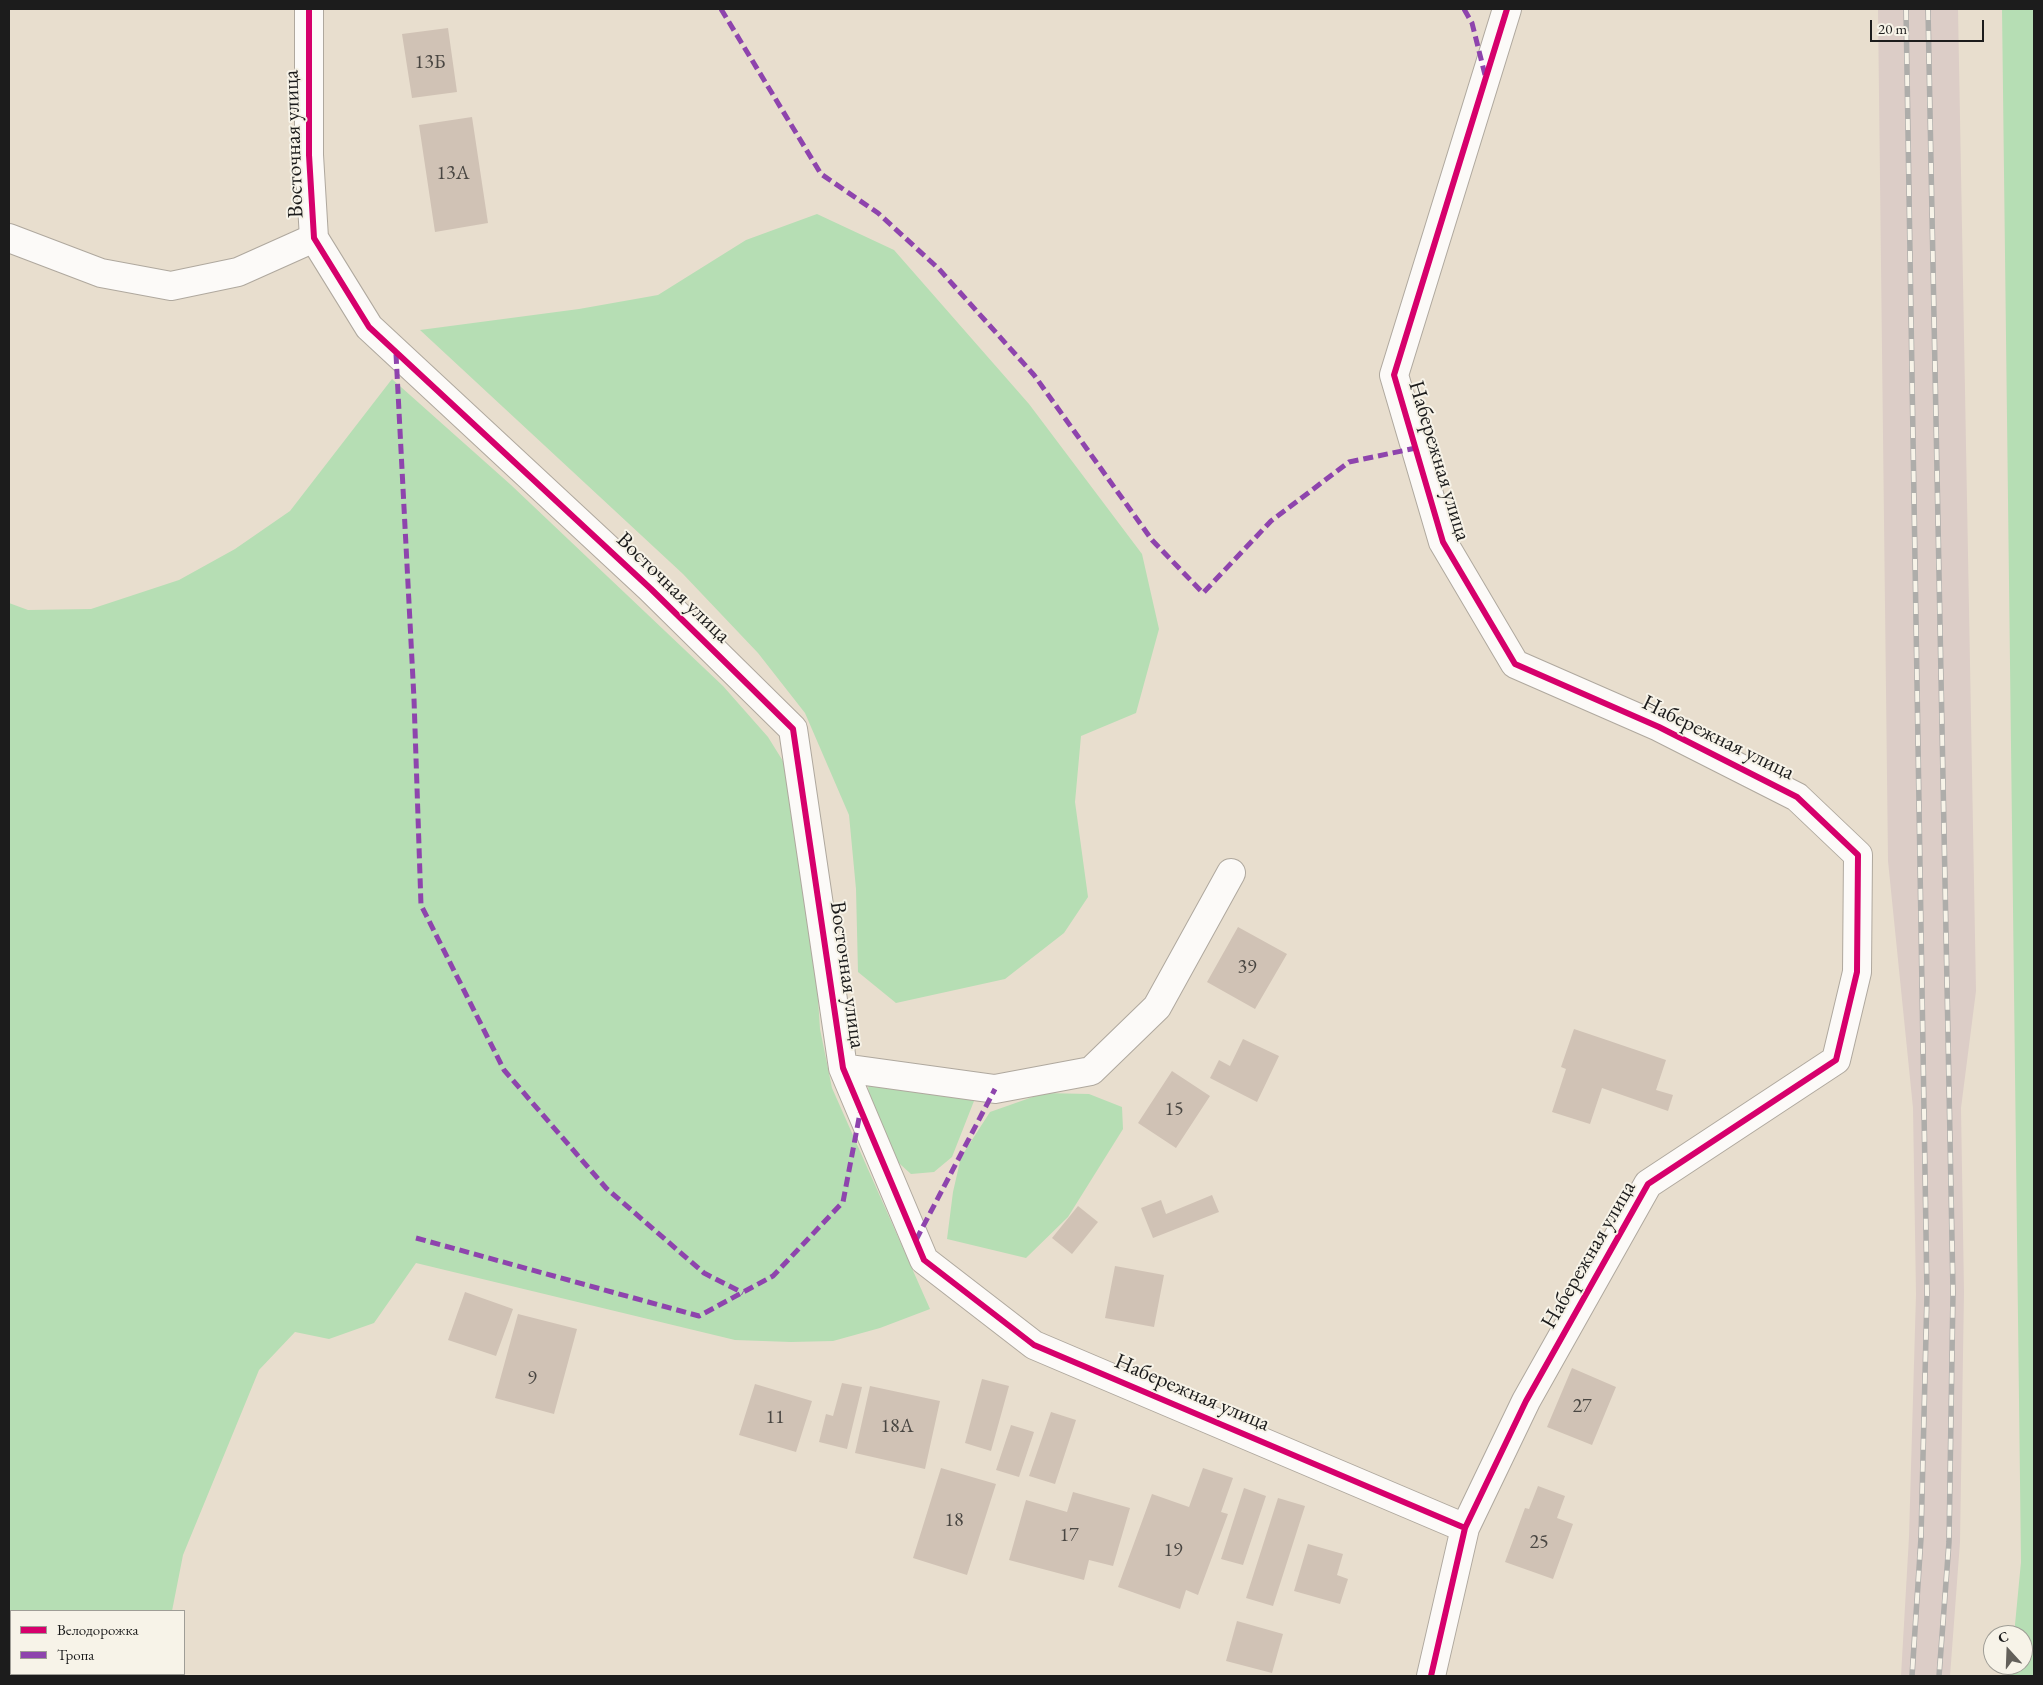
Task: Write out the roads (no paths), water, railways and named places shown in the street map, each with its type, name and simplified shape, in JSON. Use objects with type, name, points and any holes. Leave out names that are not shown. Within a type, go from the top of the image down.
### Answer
[{"type":"street","name":"Восточная улица","points":[[309,9],[309,155],[314,238],[369,327],[651,589],[793,729],[843,1068],[924,1260]]},
{"type":"street","name":"Набережная улица","points":[[1431,1676],[1465,1528],[1526,1400],[1648,1184],[1836,1060],[1857,972],[1858,855],[1797,797],[1659,727],[1515,664],[1443,542],[1394,375],[1507,9]]},
{"type":"street","points":[[9,238],[101,273],[171,286],[238,272],[314,238]]},
{"type":"street","points":[[843,1068],[995,1089],[1091,1071],[1157,1007],[1231,873]]},
{"type":"street","name":"Набережная улица","points":[[924,1260],[1034,1345],[1465,1528]]},
{"type":"railway","points":[[1906,9],[1927,1294],[1921,1538],[1912,1676]]},
{"type":"railway","points":[[1928,9],[1953,1292],[1949,1542],[1939,1676]]}]
